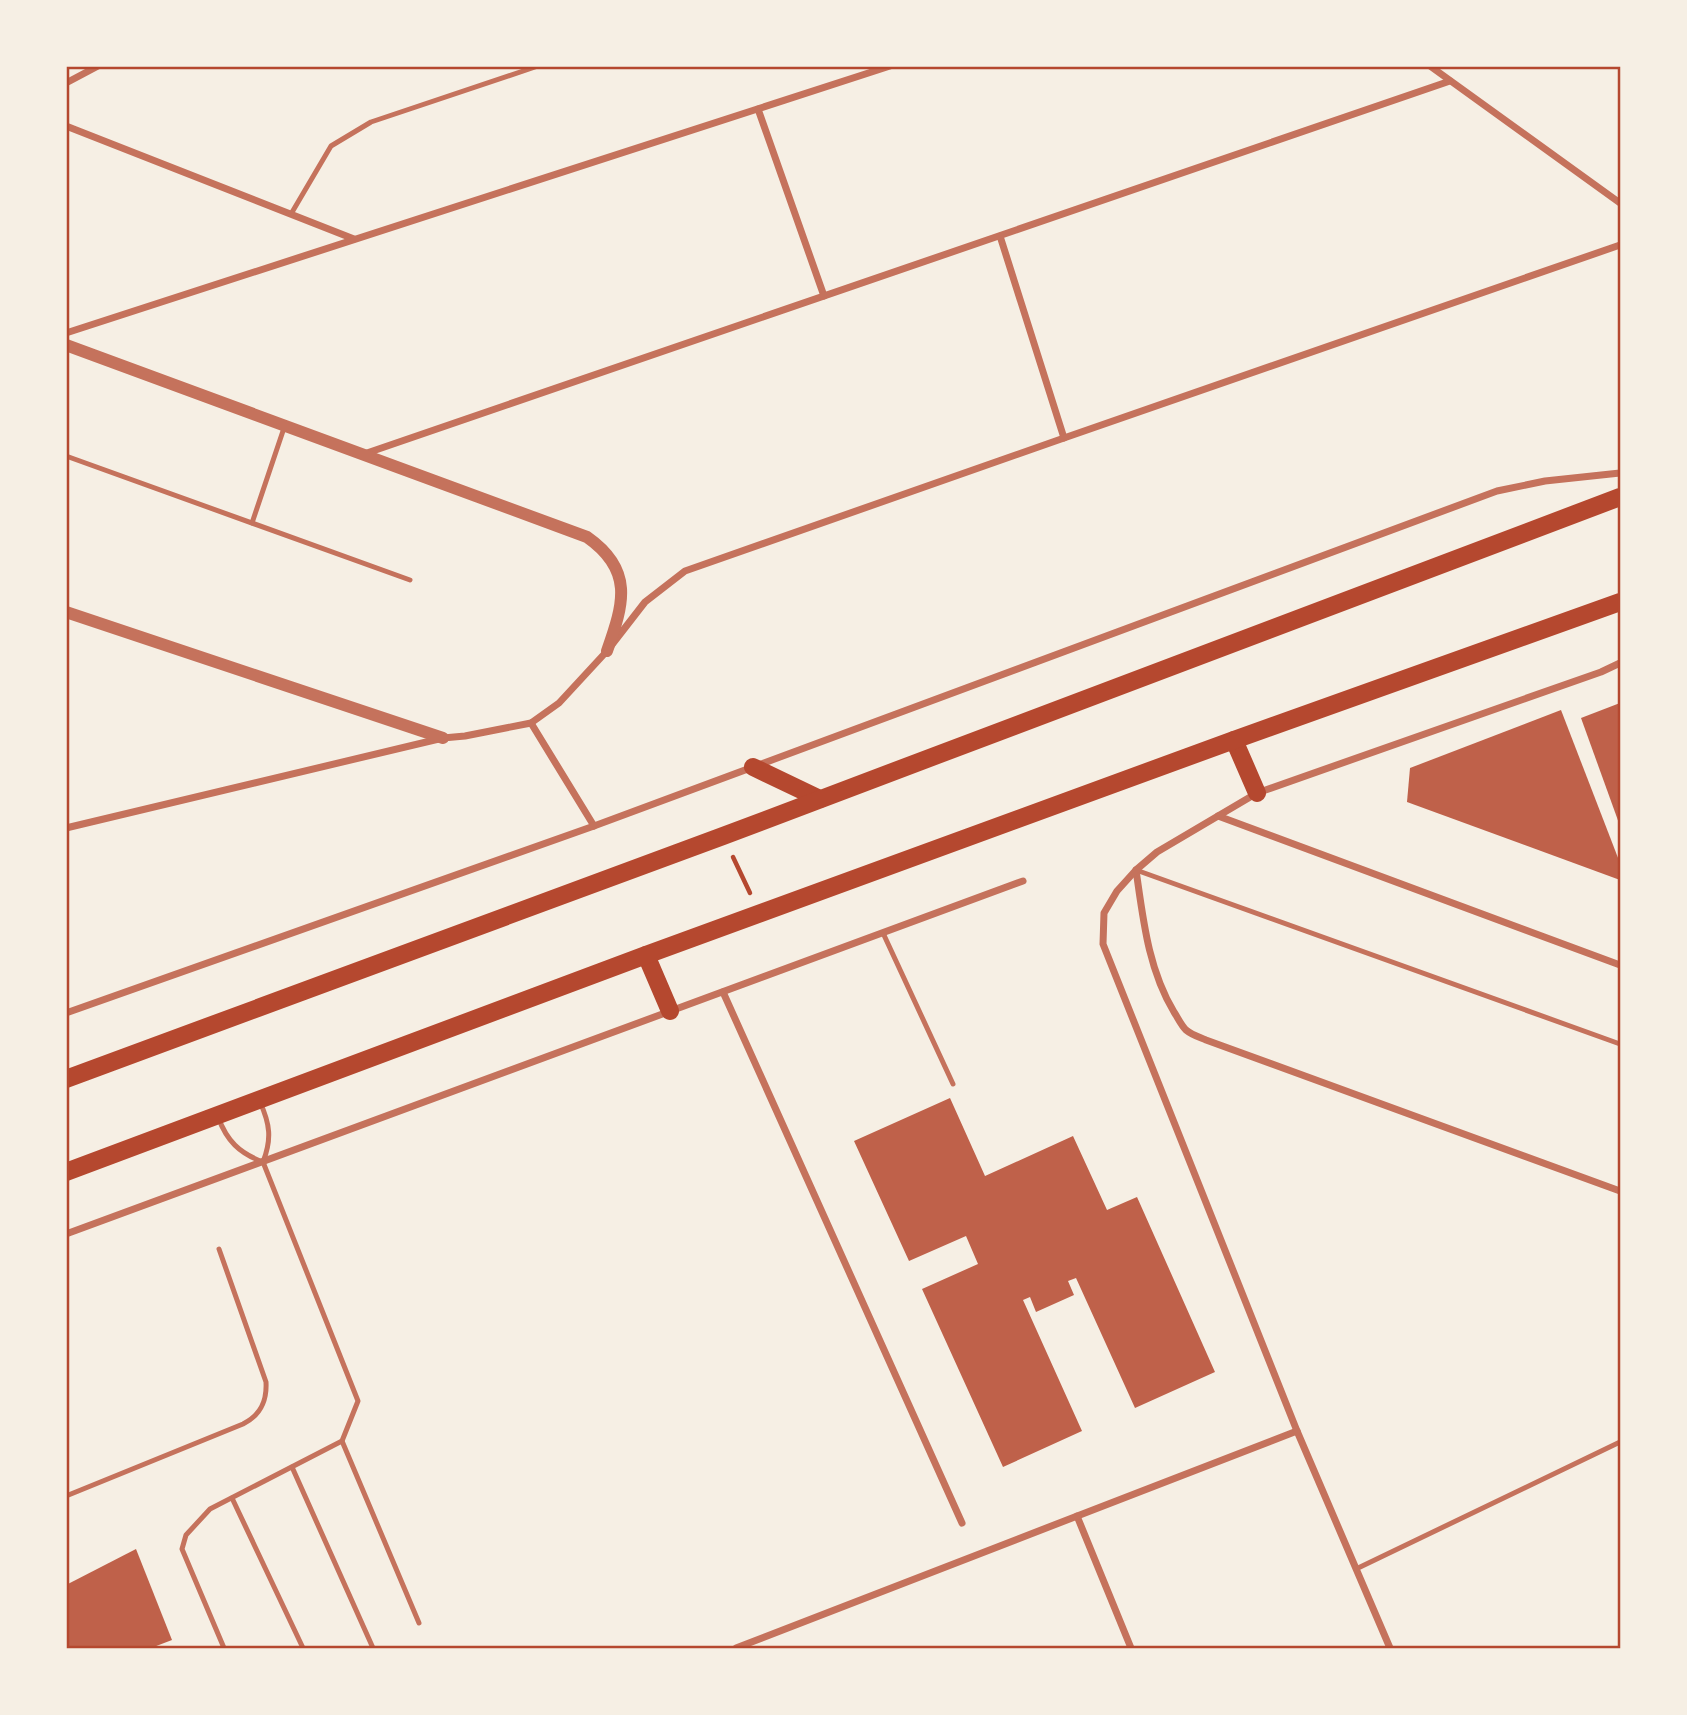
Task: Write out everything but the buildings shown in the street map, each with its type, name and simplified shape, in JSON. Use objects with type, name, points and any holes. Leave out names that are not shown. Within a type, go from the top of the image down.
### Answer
[{"type":"main road","points":[[66,1079],[820,799],[1620,497]]},
{"type":"main road","points":[[66,1172],[646,954],[1620,602]]},
{"type":"main road","points":[[1234,740],[1257,793]]},
{"type":"main road","points":[[753,767],[820,799]]},
{"type":"main road","points":[[646,954],[670,1011]]},
{"type":"street","points":[[66,83],[98,66]]},
{"type":"street","points":[[66,333],[890,66]]},
{"type":"street","points":[[1430,66],[1620,203]]},
{"type":"street","points":[[363,454],[1450,81]]},
{"type":"street","points":[[758,109],[824,296]]},
{"type":"street","points":[[66,126],[355,239]]},
{"type":"street","points":[[1000,236],[1064,438]]},
{"type":"street","points":[[66,828],[443,738],[531,723],[559,703],[607,650],[645,602],[685,571],[1620,246]]},
{"type":"street","points":[[66,345],[587,537],[601,547],[611,560],[619,573],[622,588],[618,621],[607,650]]},
{"type":"street","points":[[66,1013],[594,826],[1497,491],[1545,481],[1620,474]]},
{"type":"street","points":[[66,612],[443,738]]},
{"type":"street","points":[[1390,1648],[1297,1431],[1103,944],[1104,913],[1117,891],[1157,852],[1257,793],[1620,663]]},
{"type":"street","points":[[531,723],[594,826]]},
{"type":"street","points":[[1218,816],[1620,965]]},
{"type":"street","points":[[1136,870],[1156,974],[1166,1000],[1188,1031],[1206,1040],[1620,1191]]},
{"type":"street","points":[[66,1234],[1023,881]]},
{"type":"street","points":[[723,992],[962,1523]]},
{"type":"street","points":[[736,1648],[1297,1431]]},
{"type":"street","points":[[1077,1516],[1131,1648]]},
{"type":"lane","points":[[291,214],[331,146],[371,122],[538,66]]},
{"type":"lane","points":[[252,523],[285,425]]},
{"type":"lane","points":[[66,456],[410,580]]},
{"type":"lane","points":[[1136,870],[1620,1044]]},
{"type":"lane","points":[[883,933],[953,1084]]},
{"type":"lane","points":[[224,1648],[182,1549],[186,1535],[211,1509],[342,1441],[358,1401],[263,1162],[269,1147],[269,1130],[259,1100]]},
{"type":"lane","points":[[218,1115],[224,1132],[235,1146],[248,1156],[263,1162]]},
{"type":"lane","points":[[66,1496],[243,1424],[259,1412],[264,1403],[266,1381],[219,1250]]},
{"type":"lane","points":[[342,1441],[419,1623]]},
{"type":"lane","points":[[1356,1569],[1620,1442]]},
{"type":"lane","points":[[292,1467],[373,1648]]},
{"type":"lane","points":[[232,1498],[303,1648]]}]
